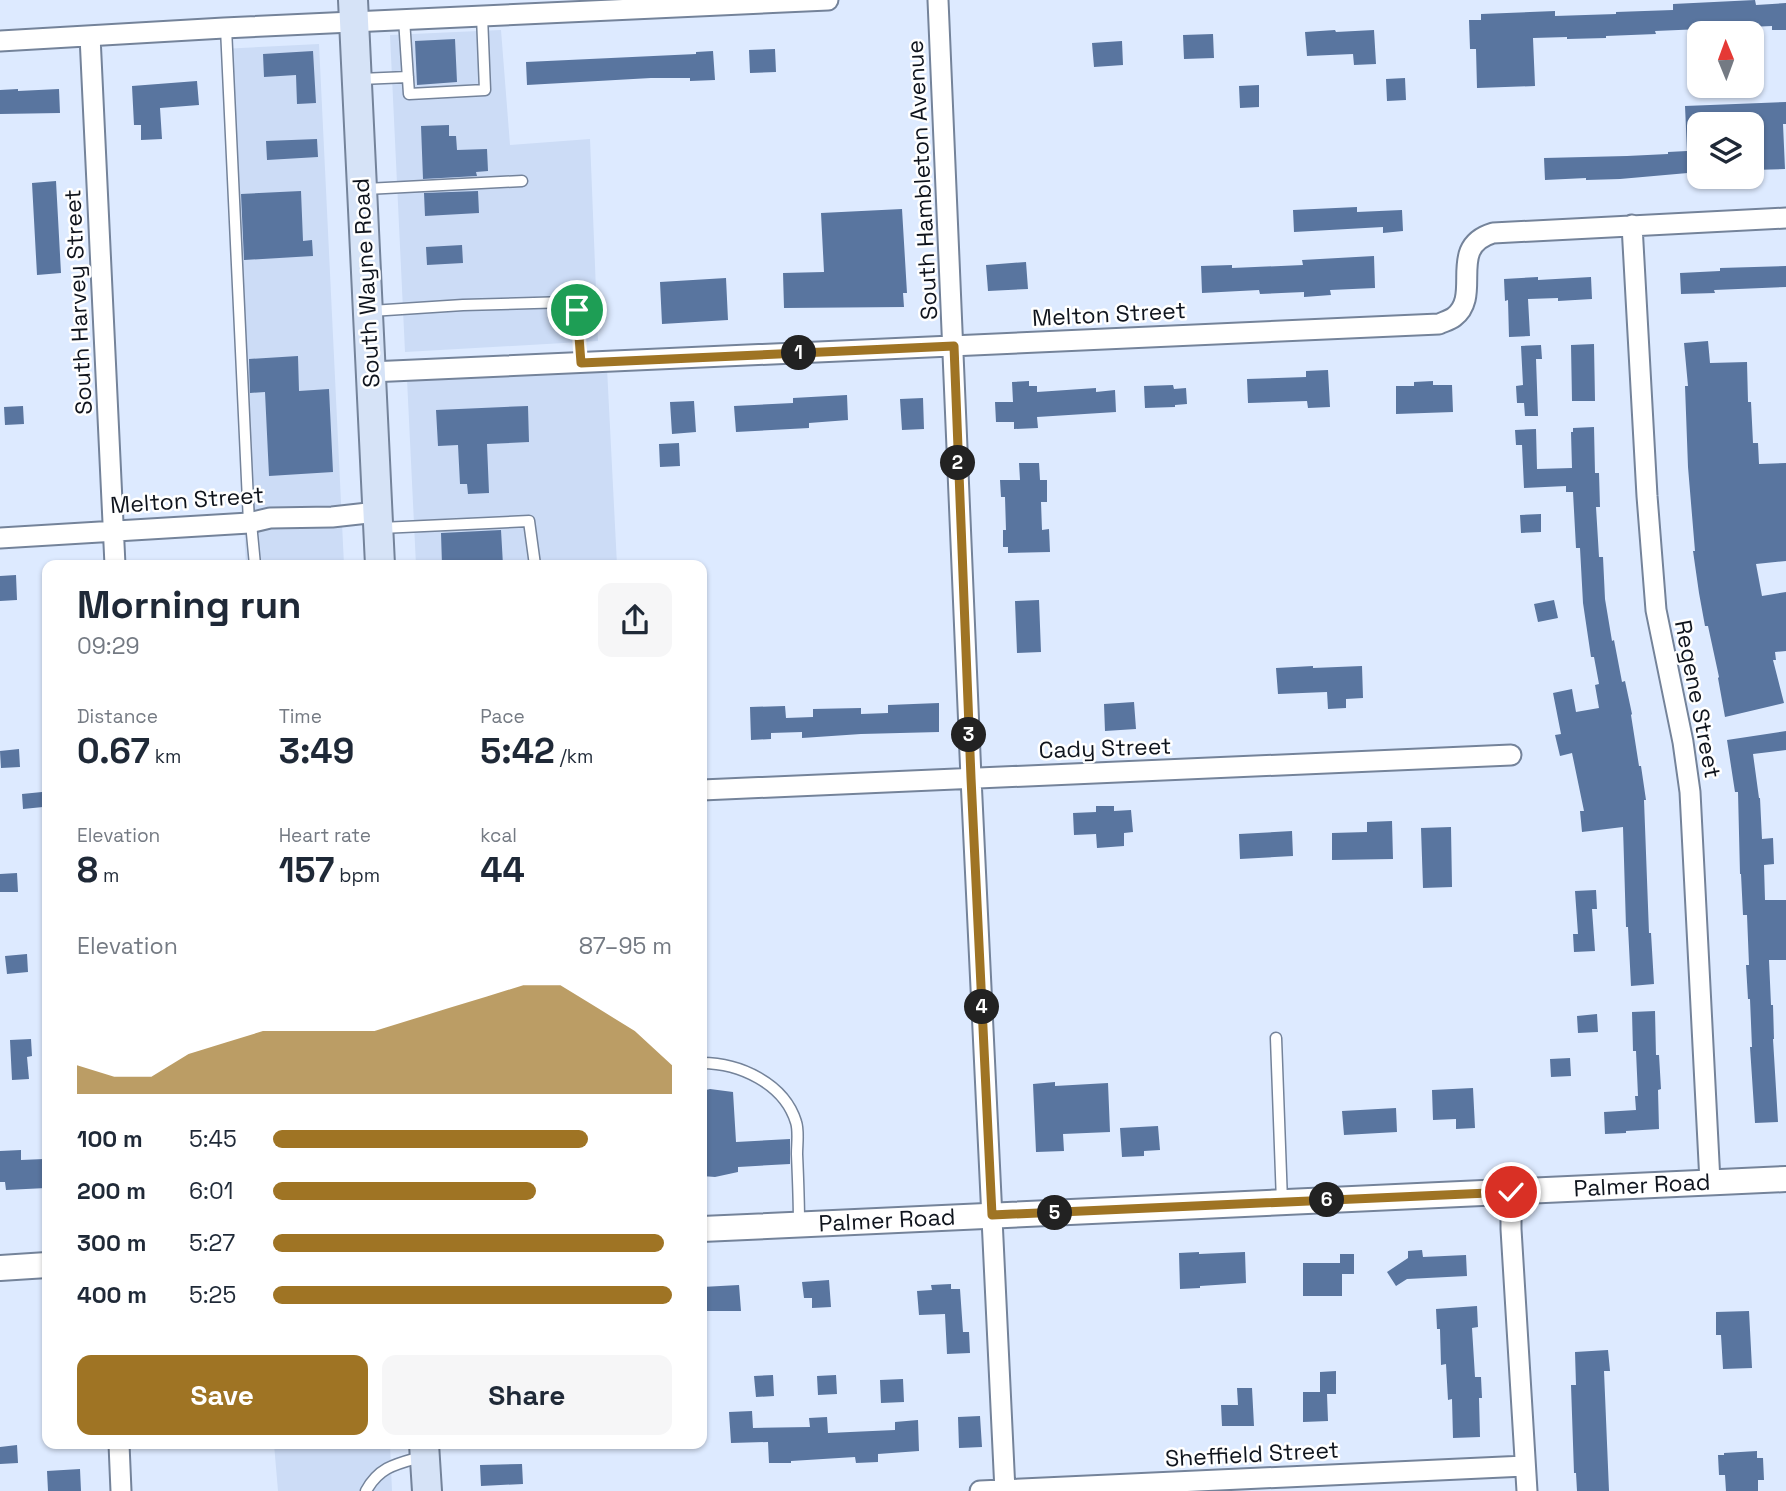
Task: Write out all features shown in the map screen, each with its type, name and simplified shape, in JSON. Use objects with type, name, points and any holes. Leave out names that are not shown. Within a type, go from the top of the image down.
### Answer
[{"type":"main road","name":"South Wayne Road","points":[[353,11],[380,560]]},
{"type":"main road","points":[[424,1450],[426,1491]]},
{"type":"street","points":[[0,41],[226,28],[353,11],[404,19],[828,0]]},
{"type":"street","name":"South Hambleton Avenue","points":[[938,0],[1005,1490]]},
{"type":"street","name":"South Harvey Street","points":[[90,36],[115,560]]},
{"type":"street","name":"Melton Street","points":[[370,372],[1439,324],[1454,317],[1462,308],[1466,292],[1468,255],[1476,242],[1493,233],[1786,218]]},
{"type":"street","name":"Regene Street","points":[[1632,225],[1656,610],[1683,742],[1690,792],[1710,1182]]},
{"type":"street","name":"Melton Street","points":[[0,538],[250,523],[270,518],[332,517],[377,520]]},
{"type":"street","name":"Cady Street","points":[[707,789],[1511,755]]},
{"type":"street","points":[[1786,1179],[1786,1189]]},
{"type":"street","name":"Palmer Road","points":[[707,1229],[1786,1179]]},
{"type":"street","points":[[1511,1192],[1527,1491]]},
{"type":"street","points":[[0,1268],[42,1265]]},
{"type":"street","points":[[119,1449],[121,1491]]},
{"type":"street","name":"Sheffield Street","points":[[980,1491],[1525,1466]]},
{"type":"lane","points":[[404,19],[409,94],[485,90],[482,16]]},
{"type":"lane","points":[[226,28],[250,523],[254,560]]},
{"type":"lane","points":[[356,79],[408,77]]},
{"type":"lane","points":[[362,190],[522,181]]},
{"type":"lane","points":[[368,311],[568,302],[577,310],[581,363]]},
{"type":"lane","points":[[377,520],[529,521],[534,560]]},
{"type":"lane","points":[[1276,1038],[1282,1202]]},
{"type":"lane","points":[[707,1063],[736,1067],[751,1074],[780,1095],[790,1108],[797,1124],[799,1224]]},
{"type":"lane","points":[[366,1491],[378,1473],[424,1450]]},
{"type":"shaded area","points":[[501,30],[510,145],[590,139],[598,341],[405,352],[390,35]]},
{"type":"shaded area","points":[[319,44],[344,560],[246,560],[221,49]]},
{"type":"shaded area","points":[[607,368],[617,560],[416,560],[407,379]]},
{"type":"shaded area","points":[[274,1449],[390,1449],[392,1491],[278,1491]]},
{"type":"building","points":[[1755,0],[1756,5],[1786,3],[1786,30],[1772,30],[1772,26],[1764,26],[1764,21],[1687,21],[1687,30],[1655,31],[1656,34],[1606,38],[1533,38],[1535,86],[1477,88],[1476,49],[1470,49],[1469,20],[1481,20],[1481,14],[1555,11],[1555,16],[1616,14],[1673,10],[1673,4]]},
{"type":"building","points":[[1374,30],[1376,64],[1354,65],[1353,54],[1307,56],[1305,32]]},
{"type":"building","points":[[1213,34],[1214,58],[1184,59],[1183,35]]},
{"type":"building","points":[[455,39],[457,82],[417,85],[415,41]]},
{"type":"building","points":[[1122,41],[1123,65],[1094,67],[1092,43]]},
{"type":"building","points":[[775,49],[776,72],[750,73],[749,50]]},
{"type":"building","points":[[313,51],[316,103],[297,104],[296,75],[264,77],[263,54]]},
{"type":"building","points":[[713,51],[715,80],[651,78],[527,85],[526,62]]},
{"type":"building","points":[[1405,78],[1406,100],[1387,101],[1386,79]]},
{"type":"building","points":[[197,81],[199,105],[160,108],[162,139],[141,140],[141,125],[134,125],[132,86]]},
{"type":"building","points":[[1259,85],[1259,107],[1240,108],[1239,86]]},
{"type":"building","points":[[59,89],[60,113],[0,114],[0,90]]},
{"type":"building","points":[[1786,102],[1786,124],[1783,124],[1785,169],[1764,170],[1764,112],[1687,112],[1687,151],[1685,106]]},
{"type":"building","points":[[449,125],[449,136],[456,136],[457,150],[487,149],[488,171],[476,172],[477,176],[423,179],[421,126]]},
{"type":"building","points":[[317,139],[318,157],[267,160],[266,141]]},
{"type":"building","points":[[1687,151],[1687,173],[1620,179],[1545,180],[1544,158]]},
{"type":"building","points":[[56,181],[61,273],[37,275],[32,183]]},
{"type":"building","points":[[301,191],[303,241],[312,240],[313,256],[244,260],[241,194]]},
{"type":"building","points":[[478,191],[479,213],[425,216],[424,193]]},
{"type":"building","points":[[1357,207],[1357,212],[1402,210],[1403,231],[1383,233],[1383,227],[1294,232],[1293,210]]},
{"type":"building","points":[[902,209],[907,293],[903,293],[904,307],[784,308],[783,273],[824,272],[821,213]]},
{"type":"building","points":[[462,245],[463,263],[427,265],[426,247]]},
{"type":"building","points":[[1374,256],[1375,288],[1330,290],[1331,295],[1304,297],[1304,292],[1260,294],[1259,290],[1202,293],[1201,266],[1232,265],[1232,268],[1303,265],[1302,260]]},
{"type":"building","points":[[1026,262],[1028,289],[988,291],[986,265]]},
{"type":"building","points":[[1786,266],[1786,287],[1681,294],[1680,273],[1720,271],[1720,268]]},
{"type":"building","points":[[1538,277],[1538,280],[1591,277],[1592,299],[1528,299],[1530,336],[1509,337],[1508,300],[1505,301],[1504,279]]},
{"type":"building","points":[[726,278],[728,320],[662,324],[660,282]]},
{"type":"building","points":[[1708,341],[1710,363],[1747,362],[1748,402],[1751,402],[1753,443],[1758,443],[1759,464],[1786,463],[1786,561],[1756,564],[1762,596],[1786,592],[1786,651],[1775,652],[1776,660],[1773,660],[1784,703],[1725,717],[1719,677],[1699,593],[1693,551],[1688,467],[1685,386],[1688,386],[1684,343]]},
{"type":"building","points":[[1594,344],[1595,401],[1572,401],[1571,345]]},
{"type":"building","points":[[1541,345],[1542,359],[1536,359],[1538,416],[1525,416],[1524,403],[1517,403],[1516,386],[1523,385],[1521,346]]},
{"type":"building","points":[[298,356],[299,391],[329,389],[333,472],[269,476],[265,392],[250,393],[249,359]]},
{"type":"building","points":[[1328,370],[1330,407],[1308,408],[1307,401],[1248,403],[1247,379],[1306,377],[1306,371]]},
{"type":"building","points":[[1029,381],[1029,386],[1037,386],[1037,392],[1096,388],[1096,392],[1115,390],[1116,412],[1037,417],[1038,428],[1014,429],[1014,422],[996,422],[995,402],[1013,402],[1012,382]]},
{"type":"building","points":[[1433,381],[1433,385],[1452,385],[1453,412],[1396,414],[1396,386],[1414,386],[1414,382]]},
{"type":"building","points":[[1173,385],[1174,389],[1186,388],[1187,404],[1145,408],[1144,386]]},
{"type":"building","points":[[847,395],[848,420],[809,423],[809,428],[736,432],[734,406],[793,403],[793,398]]},
{"type":"building","points":[[923,398],[924,429],[902,430],[900,399]]},
{"type":"building","points":[[694,401],[696,432],[672,434],[670,402]]},
{"type":"building","points":[[23,406],[24,424],[5,425],[4,407]]},
{"type":"building","points":[[528,406],[529,442],[487,444],[489,493],[468,494],[467,484],[460,484],[458,445],[438,446],[436,410]]},
{"type":"building","points":[[1594,427],[1595,473],[1599,473],[1600,507],[1596,507],[1599,557],[1603,557],[1605,599],[1612,641],[1614,640],[1622,682],[1625,681],[1646,800],[1649,933],[1654,984],[1631,986],[1623,827],[1582,832],[1580,811],[1584,811],[1572,753],[1560,756],[1555,735],[1561,734],[1553,693],[1572,689],[1576,712],[1599,708],[1595,685],[1599,684],[1594,657],[1591,657],[1583,603],[1580,548],[1576,548],[1573,492],[1566,492],[1566,486],[1524,488],[1522,445],[1516,445],[1515,430],[1536,429],[1537,469],[1572,468],[1573,428]]},
{"type":"building","points":[[679,443],[680,466],[660,467],[659,444]]},
{"type":"building","points":[[1019,463],[1039,463],[1040,480],[1047,480],[1047,502],[1041,502],[1042,530],[1049,529],[1050,552],[1008,553],[1008,547],[1003,547],[1003,530],[1006,530],[1005,497],[1001,497],[1000,480],[1020,480]]},
{"type":"building","points":[[1541,514],[1541,532],[1521,533],[1520,515]]},
{"type":"building","points":[[501,530],[503,560],[442,560],[441,533]]},
{"type":"building","points":[[16,575],[17,600],[0,601],[0,576]]},
{"type":"building","points":[[1039,600],[1041,652],[1017,653],[1015,601]]},
{"type":"building","points":[[1554,600],[1558,618],[1538,622],[1534,604]]},
{"type":"building","points":[[1362,666],[1363,698],[1346,699],[1346,708],[1328,709],[1327,692],[1278,694],[1276,668]]},
{"type":"building","points":[[1134,702],[1136,729],[1105,731],[1104,704]]},
{"type":"building","points":[[939,703],[939,732],[802,738],[802,732],[771,733],[771,739],[751,740],[750,707],[785,706],[786,718],[813,717],[813,709],[861,708],[861,714],[888,713],[888,705]]},
{"type":"building","points":[[1786,731],[1786,750],[1753,754],[1760,798],[1762,839],[1773,838],[1774,864],[1764,865],[1765,900],[1786,900],[1786,960],[1769,960],[1778,1122],[1755,1123],[1746,965],[1749,965],[1747,915],[1743,915],[1740,874],[1738,792],[1735,792],[1727,740]]},
{"type":"building","points":[[19,749],[20,767],[1,768],[0,751]]},
{"type":"building","points":[[42,792],[42,807],[23,809],[22,794]]},
{"type":"building","points":[[1096,806],[1114,806],[1114,811],[1131,810],[1133,832],[1124,833],[1124,846],[1097,848],[1096,834],[1074,835],[1073,813],[1096,812]]},
{"type":"building","points":[[1392,821],[1393,859],[1332,860],[1332,833],[1367,832],[1367,822]]},
{"type":"building","points":[[1451,827],[1452,887],[1423,888],[1421,828]]},
{"type":"building","points":[[1292,831],[1293,856],[1240,859],[1239,834]]},
{"type":"building","points":[[17,873],[18,892],[0,892],[0,874]]},
{"type":"building","points":[[1596,890],[1597,909],[1592,909],[1595,951],[1574,952],[1573,934],[1578,934],[1575,891]]},
{"type":"building","points":[[27,954],[28,972],[7,974],[5,956]]},
{"type":"building","points":[[1655,1011],[1656,1055],[1659,1055],[1661,1089],[1658,1090],[1659,1129],[1605,1134],[1604,1112],[1636,1110],[1635,1096],[1638,1096],[1632,1012]]},
{"type":"building","points":[[1597,1014],[1598,1032],[1578,1033],[1577,1016]]},
{"type":"building","points":[[31,1039],[32,1056],[27,1057],[29,1079],[12,1080],[10,1040]]},
{"type":"building","points":[[1570,1058],[1571,1076],[1551,1077],[1550,1059]]},
{"type":"building","points":[[1055,1082],[1055,1086],[1108,1083],[1110,1132],[1063,1134],[1064,1151],[1036,1152],[1033,1084]]},
{"type":"building","points":[[1473,1088],[1475,1128],[1456,1129],[1456,1119],[1433,1120],[1432,1090]]},
{"type":"building","points":[[707,1090],[733,1092],[736,1142],[790,1139],[790,1164],[738,1167],[738,1172],[707,1176]]},
{"type":"building","points":[[1396,1108],[1397,1132],[1344,1135],[1342,1111]]},
{"type":"building","points":[[1158,1126],[1160,1150],[1144,1151],[1144,1156],[1122,1157],[1120,1128]]},
{"type":"building","points":[[21,1150],[21,1160],[42,1159],[42,1188],[6,1190],[5,1182],[0,1182],[0,1151]]},
{"type":"building","points":[[1422,1250],[1423,1257],[1466,1255],[1467,1276],[1407,1279],[1396,1286],[1387,1272],[1408,1258],[1408,1251]]},
{"type":"building","points":[[1245,1252],[1246,1283],[1180,1289],[1179,1253]]},
{"type":"building","points":[[1340,1254],[1354,1254],[1354,1274],[1342,1274],[1342,1296],[1303,1296],[1303,1263],[1340,1263]]},
{"type":"building","points":[[829,1280],[831,1307],[812,1308],[812,1298],[804,1298],[802,1282]]},
{"type":"building","points":[[951,1284],[951,1289],[960,1289],[963,1332],[969,1332],[970,1353],[947,1354],[945,1314],[919,1315],[917,1291],[932,1290],[931,1285]]},
{"type":"building","points":[[739,1285],[741,1311],[707,1311],[707,1287]]},
{"type":"building","points":[[1477,1306],[1478,1327],[1472,1328],[1475,1377],[1481,1377],[1480,1437],[1453,1438],[1452,1399],[1448,1400],[1446,1364],[1441,1365],[1440,1329],[1437,1329],[1436,1309]]},
{"type":"building","points":[[1749,1311],[1752,1368],[1723,1369],[1721,1335],[1716,1335],[1716,1312]]},
{"type":"building","points":[[1608,1350],[1610,1371],[1604,1371],[1609,1491],[1577,1491],[1571,1385],[1576,1385],[1575,1352]]},
{"type":"building","points":[[1336,1371],[1336,1394],[1327,1394],[1328,1421],[1303,1422],[1303,1392],[1320,1392],[1320,1372]]},
{"type":"building","points":[[773,1375],[774,1396],[756,1397],[754,1376]]},
{"type":"building","points":[[836,1375],[837,1394],[818,1395],[817,1376]]},
{"type":"building","points":[[903,1379],[904,1402],[881,1403],[880,1380]]},
{"type":"building","points":[[1237,1388],[1252,1388],[1254,1426],[1222,1426],[1221,1405],[1238,1405]]},
{"type":"building","points":[[752,1411],[753,1428],[810,1427],[809,1418],[827,1417],[828,1433],[895,1430],[895,1422],[918,1420],[919,1451],[878,1454],[878,1462],[856,1463],[855,1457],[769,1463],[768,1442],[731,1443],[729,1412]]},
{"type":"building","points":[[980,1416],[982,1447],[959,1448],[958,1417]]},
{"type":"building","points":[[17,1445],[18,1463],[0,1464],[0,1447]]},
{"type":"building","points":[[1757,1451],[1757,1458],[1763,1458],[1764,1480],[1758,1480],[1758,1491],[1726,1491],[1725,1475],[1719,1475],[1718,1455]]},
{"type":"building","points":[[522,1464],[523,1484],[481,1486],[480,1465]]},
{"type":"building","points":[[80,1469],[81,1491],[48,1491],[47,1471]]},
{"type":"route","points":[[577,310],[581,363],[954,346],[992,1215],[1511,1192]]}]
